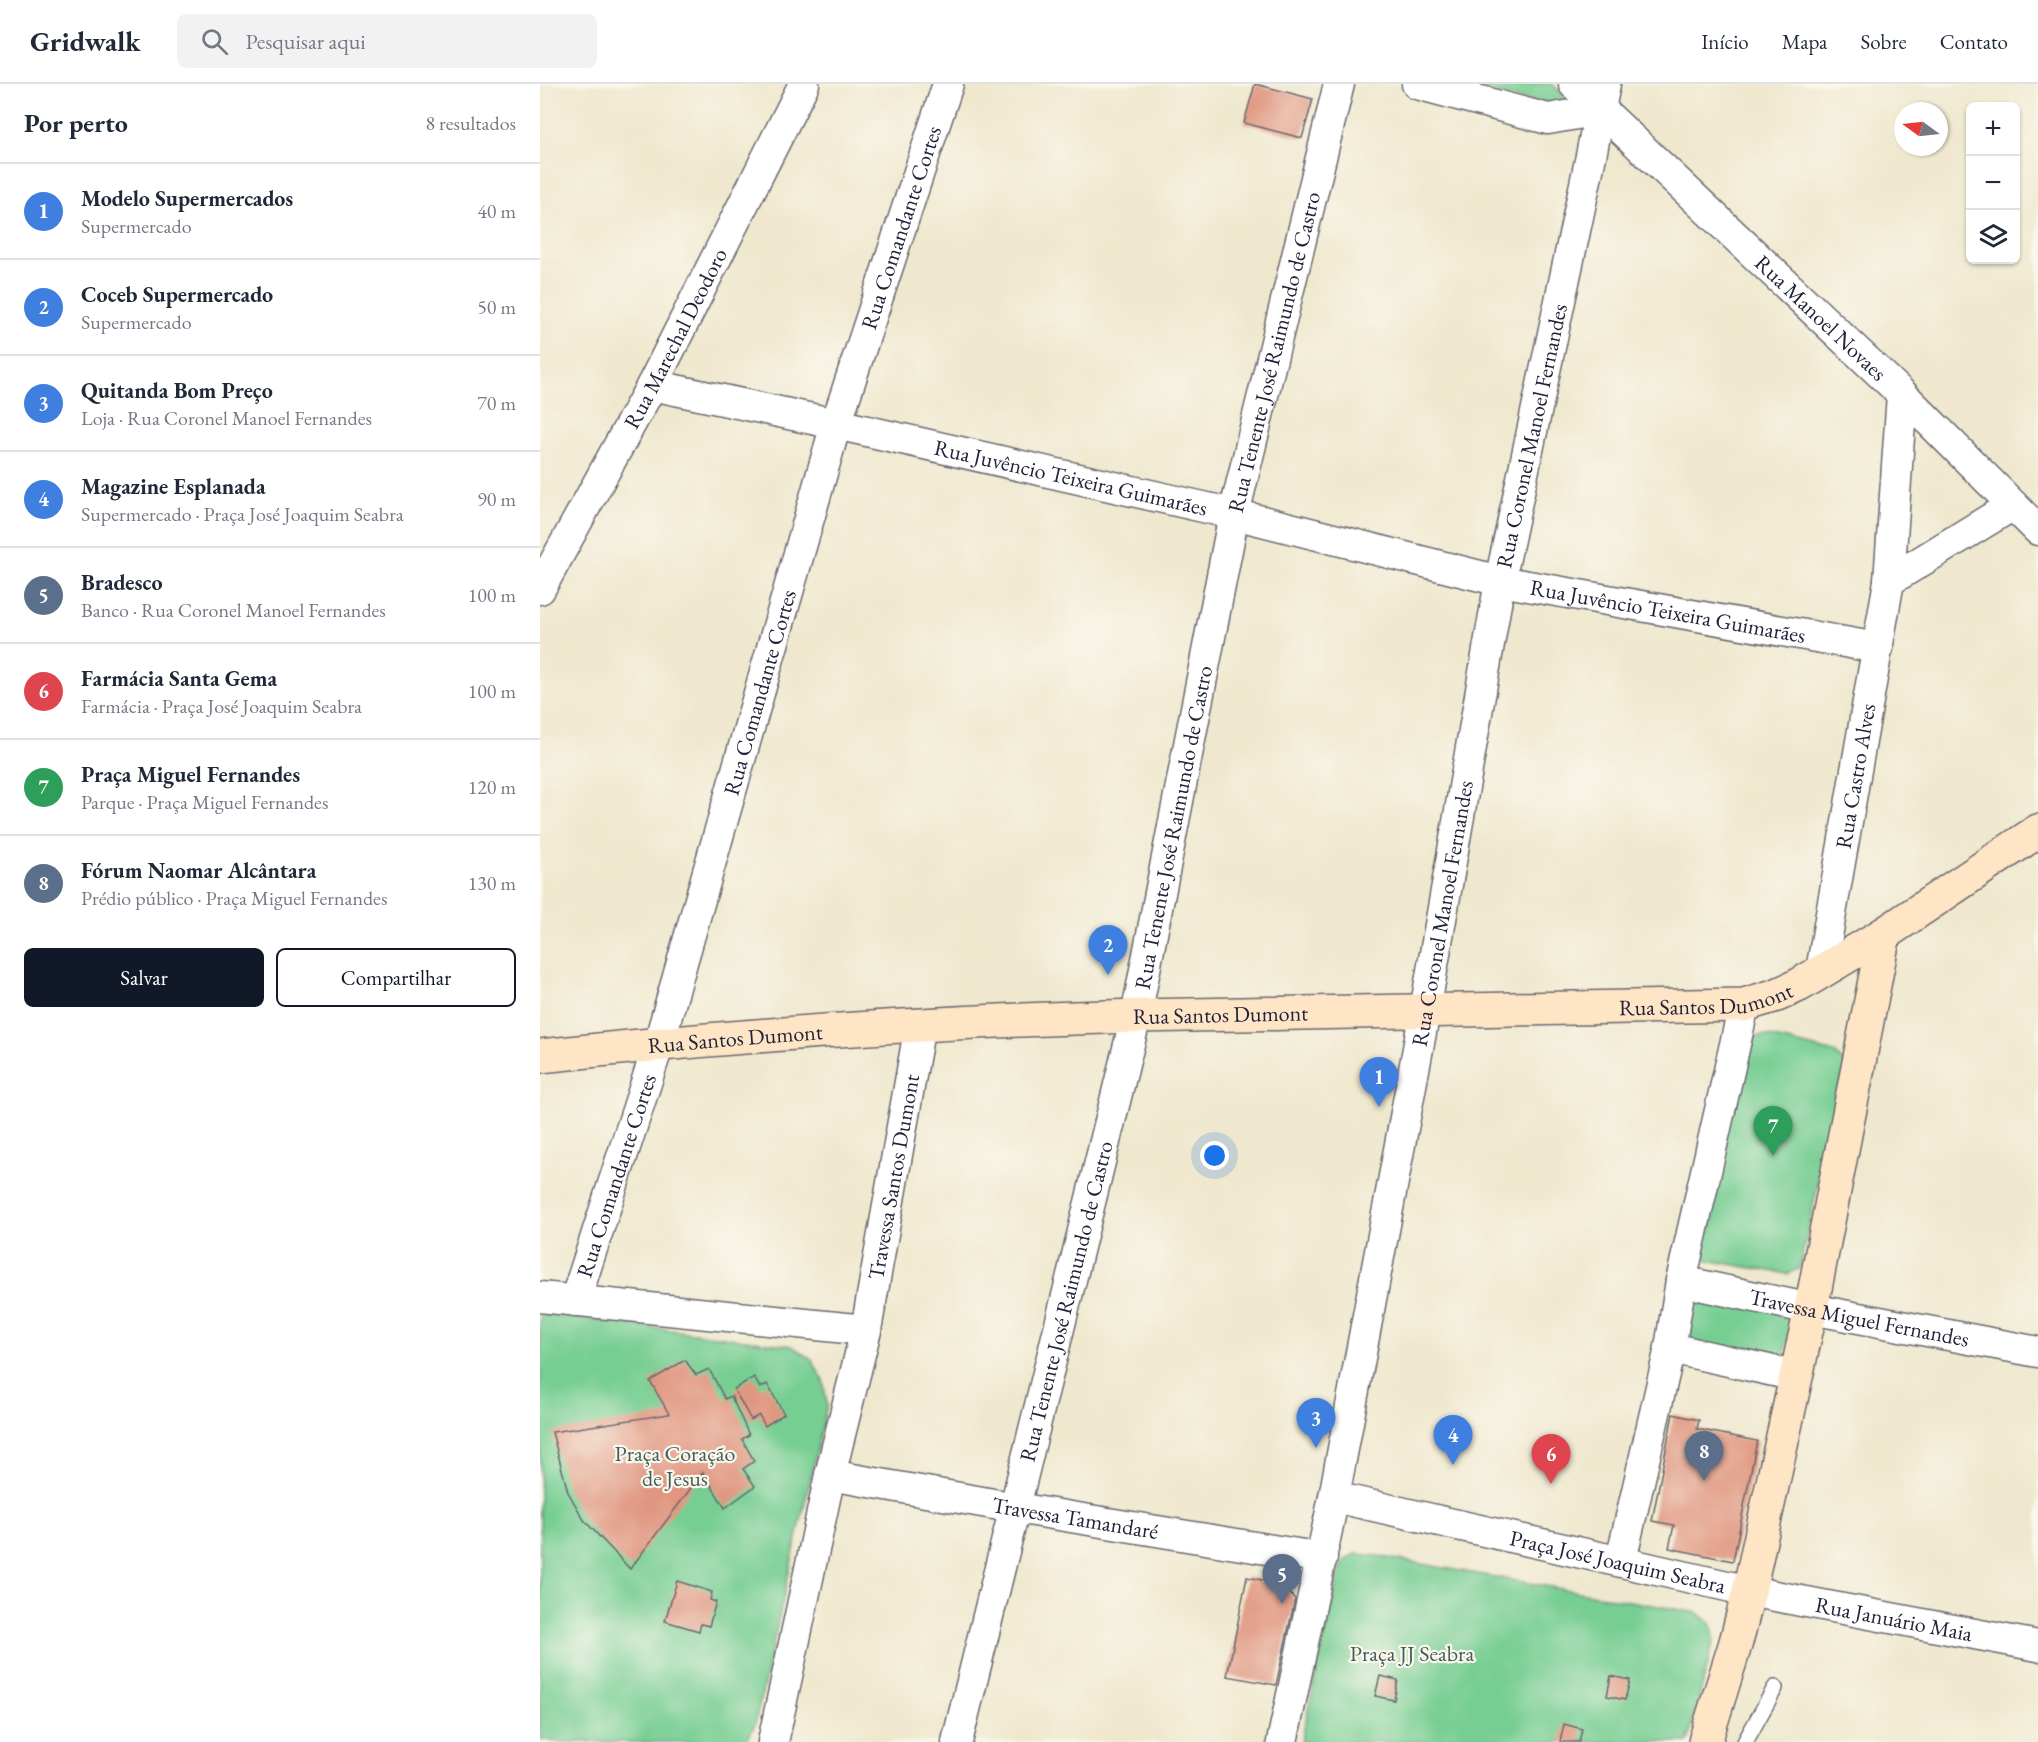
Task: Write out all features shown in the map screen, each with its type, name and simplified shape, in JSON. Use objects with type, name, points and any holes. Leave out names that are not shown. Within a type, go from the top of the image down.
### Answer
[{"type":"main road","name":"Rua Santos Dumont","points":[[540,1056],[659,1043],[920,1025],[1136,1016],[1744,1005],[1777,995],[1799,985],[1884,934],[2038,831]]},
{"type":"main road","points":[[1749,1591],[1811,1309],[1884,934]]},
{"type":"main road","name":"Praça José Joaquim Seabra","points":[[1706,1742],[1749,1591]]},
{"type":"street","name":"Rua Marechal Deodoro","points":[[540,589],[652,385],[804,84]]},
{"type":"street","name":"Rua Comandante Cortes","points":[[575,1301],[659,1043],[836,424],[948,84]]},
{"type":"street","name":"Rua Tenente José Raimundo de Castro","points":[[957,1742],[1136,1016],[1234,514],[1339,84]]},
{"type":"street","points":[[1417,84],[1548,119],[1602,97]]},
{"type":"street","name":"Rua Manoel Novaes","points":[[1574,84],[1602,97],[2038,530]]},
{"type":"street","name":"Rua Coronel Manoel Fernandes","points":[[1282,1742],[1334,1497],[1425,1011],[1500,581],[1602,97]]},
{"type":"street","name":"Rua Juvêncio Teixeira Guimarães","points":[[652,385],[1234,514],[1500,581],[1878,648]]},
{"type":"street","name":"Rua Castro Alves","points":[[1821,971],[1889,581],[1902,394]]},
{"type":"street","points":[[1889,581],[2013,505]]},
{"type":"street","points":[[1621,1560],[1670,1348],[1681,1281],[1744,1005]]},
{"type":"street","name":"Travessa Santos Dumont","points":[[866,1330],[920,1025]]},
{"type":"street","name":"Travessa Miguel Fernandes","points":[[1681,1281],[1811,1309],[2038,1352]]},
{"type":"street","points":[[540,1297],[866,1330],[830,1475],[773,1742]]},
{"type":"street","points":[[1670,1348],[1796,1376]]},
{"type":"street","name":"Travessa Tamandaré","points":[[830,1475],[1322,1558]]},
{"type":"street","name":"Praça José Joaquim Seabra","points":[[1334,1497],[1621,1560],[1749,1591]]},
{"type":"street","name":"Rua Januário Maia","points":[[1749,1591],[2038,1646]]},
{"type":"lane","points":[[1745,1742],[1775,1688]]},
{"type":"green space","points":[[1453,84],[1552,84],[1564,96],[1563,108]]},
{"type":"green space","points":[[1763,1035],[1835,1053],[1845,1064],[1799,1269],[1787,1274],[1707,1260],[1701,1248],[1746,1039]]},
{"type":"green space","points":[[1691,1291],[1793,1313],[1781,1367],[1679,1343]]},
{"type":"green space","name":"Praça Coração de Jesus","points":[[540,1313],[792,1346],[812,1360],[823,1380],[827,1405],[755,1724],[746,1742],[556,1742],[540,1739]]},
{"type":"green space","name":"Praça JJ Seabra","points":[[1356,1554],[1697,1613],[1710,1623],[1714,1639],[1688,1742],[1301,1742],[1339,1572],[1345,1560]]},
{"type":"building","points":[[1255,84],[1313,99],[1302,138],[1244,123]]},
{"type":"building","points":[[685,1360],[696,1375],[709,1369],[725,1399],[731,1396],[749,1435],[742,1439],[754,1461],[743,1469],[755,1486],[725,1508],[703,1472],[630,1569],[584,1520],[568,1492],[552,1432],[669,1414],[650,1381]]},
{"type":"building","points":[[754,1377],[760,1388],[767,1384],[784,1414],[765,1426],[759,1415],[751,1420],[734,1389]]},
{"type":"building","points":[[1673,1414],[1699,1420],[1697,1429],[1757,1441],[1733,1561],[1669,1548],[1674,1525],[1652,1521]]},
{"type":"building","points":[[1247,1577],[1282,1584],[1295,1599],[1276,1685],[1227,1676]]},
{"type":"building","points":[[677,1581],[712,1592],[710,1600],[716,1602],[709,1626],[701,1624],[699,1631],[665,1621]]},
{"type":"building","points":[[1380,1676],[1398,1680],[1394,1700],[1375,1696]]},
{"type":"building","points":[[1611,1676],[1630,1680],[1625,1700],[1607,1696]]},
{"type":"building","points":[[1564,1724],[1582,1729],[1579,1742],[1560,1742]]},
{"type":"place","name":"Coceb Supermercado","points":[[1108,975]]},
{"type":"place","name":"Modelo Supermercados","points":[[1379,1107]]},
{"type":"place","name":"Praça Miguel Fernandes","points":[[1773,1156]]},
{"type":"place","name":"Quitanda Bom Preço","points":[[1316,1448]]},
{"type":"place","name":"Magazine Esplanada","points":[[1453,1465]]},
{"type":"place","name":"Fórum Naomar Alcântara","points":[[1704,1481]]},
{"type":"place","name":"Farmácia Santa Gema","points":[[1551,1484]]},
{"type":"place","name":"Bradesco","points":[[1282,1604]]}]
